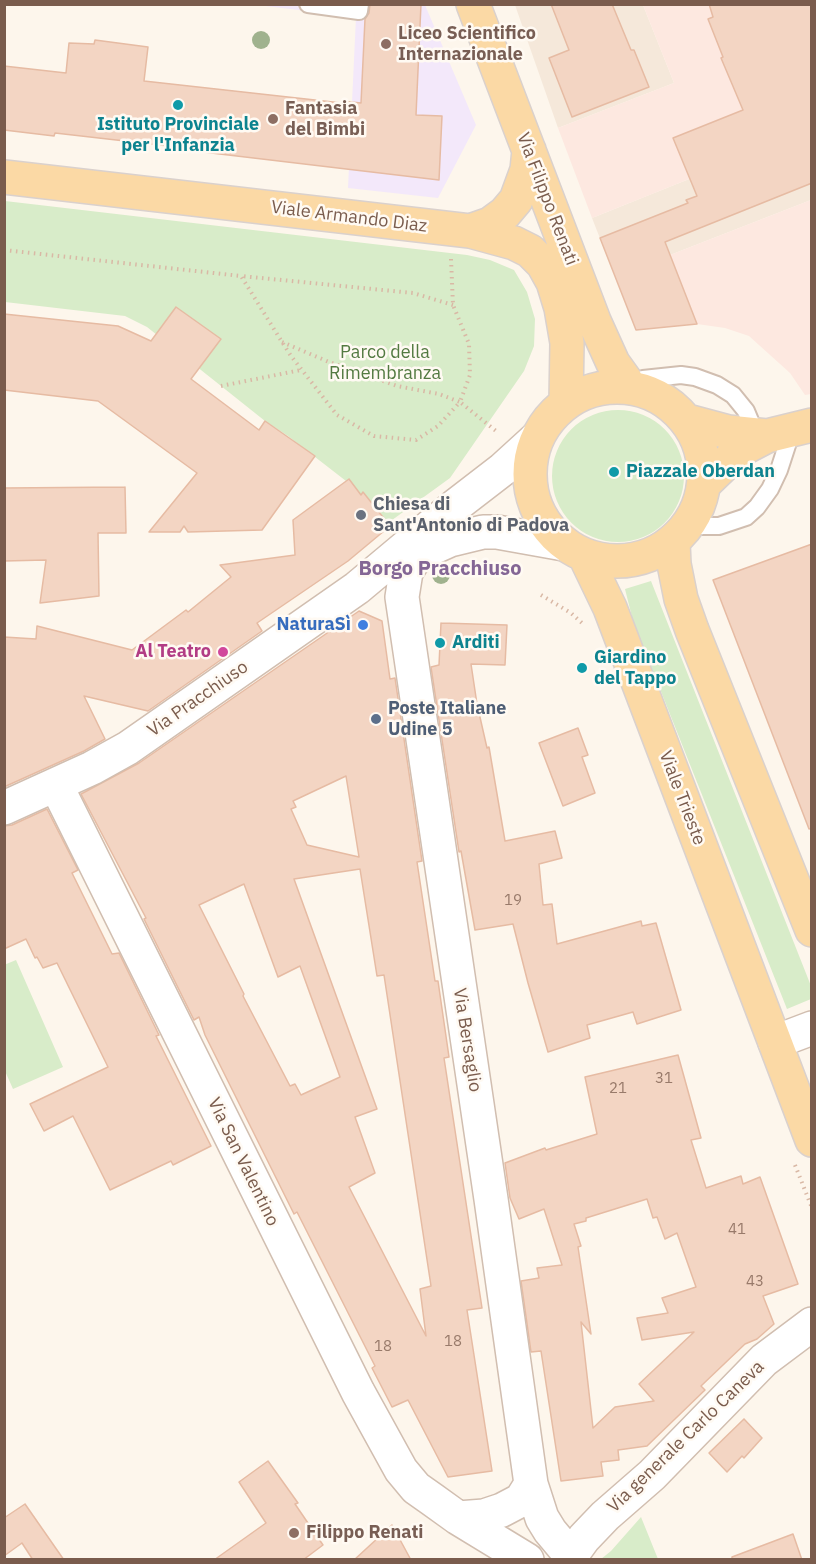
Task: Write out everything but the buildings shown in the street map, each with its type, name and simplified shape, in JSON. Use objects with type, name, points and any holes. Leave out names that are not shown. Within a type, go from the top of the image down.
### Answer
[{"type":"main road","name":"Via Filippo Renati","points":[[474,4],[594,321],[613,363],[631,388]]},
{"type":"main road","points":[[460,243],[505,213],[516,200],[526,170],[529,150]]},
{"type":"main road","name":"Viale Armando Diaz","points":[[4,177],[460,243],[504,239],[530,251],[543,264],[553,282],[561,308],[567,343],[566,402]]},
{"type":"main road","points":[[609,387],[631,388],[653,394],[672,405],[687,421],[698,440],[704,462],[704,484],[699,506],[681,534],[654,553],[632,561],[608,561],[575,550],[548,528],[536,507],[530,485],[530,461],[537,438],[549,418],[566,402],[587,391],[609,387]]},
{"type":"main road","points":[[687,421],[728,432],[781,431]]},
{"type":"main road","points":[[704,484],[733,456],[781,431]]},
{"type":"main road","points":[[681,534],[676,576],[681,599],[812,930]]},
{"type":"main road","name":"Viale Trieste","points":[[575,550],[610,608],[812,1140]]},
{"type":"street","name":"Via Pracchiuso","points":[[4,808],[56,785],[128,748],[381,570],[537,438]]},
{"type":"street","name":"Via Bersaglio","points":[[570,1558],[542,1518],[531,1484],[402,597],[406,572],[413,561],[421,553],[450,540],[483,532],[514,534],[575,550]]},
{"type":"street","name":"Via Bersaglio","points":[[381,570],[396,586],[402,597]]},
{"type":"street","name":"Via San Valentino","points":[[56,785],[352,1381],[401,1470],[416,1488],[458,1518],[526,1560]]},
{"type":"street","points":[[775,1042],[812,1028]]},
{"type":"street","name":"Via generale Carlo Caneva","points":[[570,1558],[605,1516],[652,1475],[764,1360],[812,1324]]},
{"type":"street","points":[[458,1518],[484,1516],[502,1510],[520,1500],[531,1484]]},
{"type":"lane","points":[[308,4],[359,11],[360,4]]},
{"type":"lane","points":[[631,388],[643,379],[681,375],[695,377],[717,385],[733,395],[746,411],[781,431],[779,470],[770,489],[757,507],[746,517],[719,526],[681,534]]},
{"type":"path","points":[[241,276],[301,370],[337,415],[374,436],[416,440],[438,426],[460,402],[470,375],[469,344],[453,305],[460,243]]},
{"type":"path","points":[[4,250],[413,293],[453,305]]},
{"type":"path","points":[[282,342],[397,386],[439,394],[460,402],[496,431]]},
{"type":"path","points":[[221,386],[301,370]]},
{"type":"shaded area","points":[[257,5],[425,5],[476,125],[438,198],[348,188],[356,17]]},
{"type":"shaded area","points":[[515,5],[643,5],[674,83],[558,128]]},
{"type":"shaded area","points":[[643,5],[811,5],[811,130],[592,218],[558,128],[674,83]]},
{"type":"shaded area","points":[[811,130],[811,200],[670,255],[697,324],[636,330],[592,218]]},
{"type":"shaded area","points":[[811,200],[811,394],[805,395],[790,373],[749,336],[725,328],[697,324],[670,255]]},
{"type":"green space","name":"Parco della Rimembranza","points":[[5,201],[467,255],[490,260],[514,270],[527,292],[535,319],[534,346],[524,371],[450,478],[388,523],[364,493],[361,495],[349,480],[346,481],[265,421],[147,327],[125,316],[5,302]]},
{"type":"green space","points":[[618,410],[643,415],[665,429],[679,451],[684,476],[679,501],[665,523],[643,537],[618,542],[593,537],[571,523],[557,501],[552,476],[557,451],[571,429],[593,415]]},
{"type":"green space","points":[[651,581],[811,986],[811,999],[787,1009],[633,621],[625,589]]},
{"type":"green space","points":[[16,960],[63,1067],[13,1089],[5,1071],[4,965]]},
{"type":"green space","points":[[641,1517],[658,1559],[601,1559],[611,1551]]},
{"type":"place","name":"Liceo Scientifico Internazionale","points":[[386,44]]},
{"type":"place","name":"Istituto Provinciale per l'Infanzia","points":[[178,105]]},
{"type":"place","name":"Fantasia del Bimbi","points":[[273,119]]},
{"type":"place","name":"Piazzale Oberdan","points":[[614,472]]},
{"type":"place","name":"Chiesa di Sant'Antonio di Padova","points":[[361,515]]},
{"type":"place","name":"NaturaSì","points":[[363,625]]},
{"type":"place","name":"Arditi","points":[[440,643]]},
{"type":"place","name":"Al Teatro","points":[[223,652]]},
{"type":"place","name":"Giardino del Tappo","points":[[582,668]]},
{"type":"place","name":"Poste Italiane Udine 5","points":[[376,719]]},
{"type":"place","name":"Filippo Renati","points":[[294,1533]]},
{"type":"district","name":"Borgo Pracchiuso","points":[[440,569]]}]
